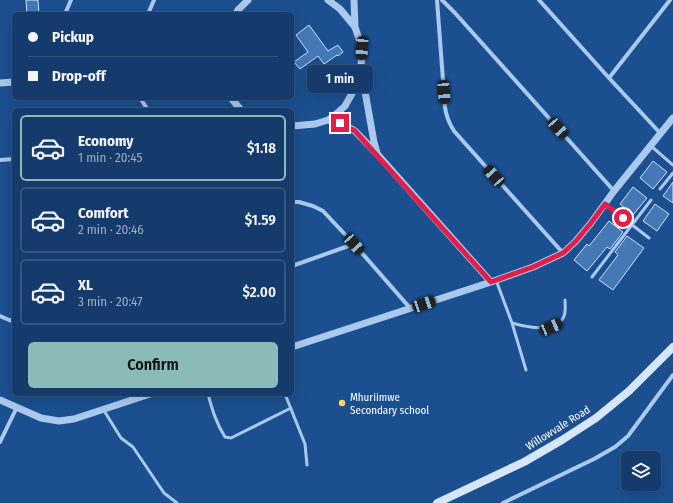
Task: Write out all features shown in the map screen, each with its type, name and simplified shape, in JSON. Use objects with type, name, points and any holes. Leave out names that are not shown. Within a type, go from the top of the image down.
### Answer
[{"type":"main road","name":"Willowvale Road","points":[[437,503],[524,462],[562,440],[589,422],[629,391],[673,347]]},
{"type":"street","points":[[66,12],[71,0]]},
{"type":"street","points":[[149,12],[154,0]]},
{"type":"street","points":[[237,12],[248,0]]},
{"type":"street","points":[[328,0],[340,9],[355,27]]},
{"type":"street","points":[[354,0],[355,27],[362,48],[361,67],[374,142],[379,156]]},
{"type":"street","points":[[437,0],[445,107],[446,116],[450,125],[563,253]]},
{"type":"street","points":[[442,0],[614,192]]},
{"type":"street","points":[[538,0],[661,134]]},
{"type":"street","points":[[608,78],[670,0]]},
{"type":"street","points":[[294,126],[315,124],[328,120],[345,106],[354,90],[361,67]]},
{"type":"street","points":[[0,83],[12,82]]},
{"type":"street","points":[[233,100],[239,108]]},
{"type":"street","points":[[294,346],[493,281],[533,267],[563,253],[575,242],[591,223],[673,118]]},
{"type":"street","points":[[328,120],[340,123],[355,131],[493,281]]},
{"type":"street","points":[[0,160],[12,159]]},
{"type":"street","points":[[294,202],[313,206],[323,211],[411,308]]},
{"type":"street","points":[[294,265],[354,244]]},
{"type":"street","points":[[0,316],[12,321]]},
{"type":"street","points":[[503,503],[594,459],[615,447],[628,436],[673,375]]},
{"type":"street","points":[[0,400],[41,418],[59,421],[74,419],[144,396]]},
{"type":"street","points":[[0,442],[17,407]]},
{"type":"lane","points":[[651,146],[673,165]]},
{"type":"lane","points":[[660,189],[673,173]]},
{"type":"lane","points":[[592,277],[651,200]]},
{"type":"lane","points":[[605,204],[649,238]]},
{"type":"lane","points":[[493,281],[512,323],[526,370]]},
{"type":"lane","points":[[512,323],[525,327],[551,327],[560,323],[565,315],[565,300]]},
{"type":"lane","points":[[209,396],[219,428],[225,437],[231,438],[291,408]]},
{"type":"lane","points":[[286,396],[305,444],[307,465]]},
{"type":"lane","points":[[103,410],[121,438],[132,447],[164,493],[177,503]]},
{"type":"building","points":[[26,0],[38,0],[39,12],[27,12]]},
{"type":"building","points":[[309,25],[328,51],[338,45],[343,52],[324,64],[318,56],[300,69],[294,62],[308,52],[296,35]]},
{"type":"building","points":[[653,161],[667,172],[653,189],[640,178]]},
{"type":"building","points":[[673,182],[673,203],[663,196]]},
{"type":"building","points":[[633,187],[647,198],[633,215],[620,204]]},
{"type":"building","points":[[655,204],[669,214],[657,231],[643,221]]},
{"type":"building","points":[[609,221],[623,232],[610,249],[607,247],[587,271],[574,260],[587,244],[589,246]]},
{"type":"building","points":[[627,236],[644,248],[613,290],[599,280],[618,255],[615,252]]},
{"type":"place","name":"Mhuriimwe Secondary school","points":[[342,403]]},
{"type":"route","points":[[340,123],[355,131],[379,156],[491,282],[533,267],[563,253],[575,242],[605,204],[623,218]]}]
